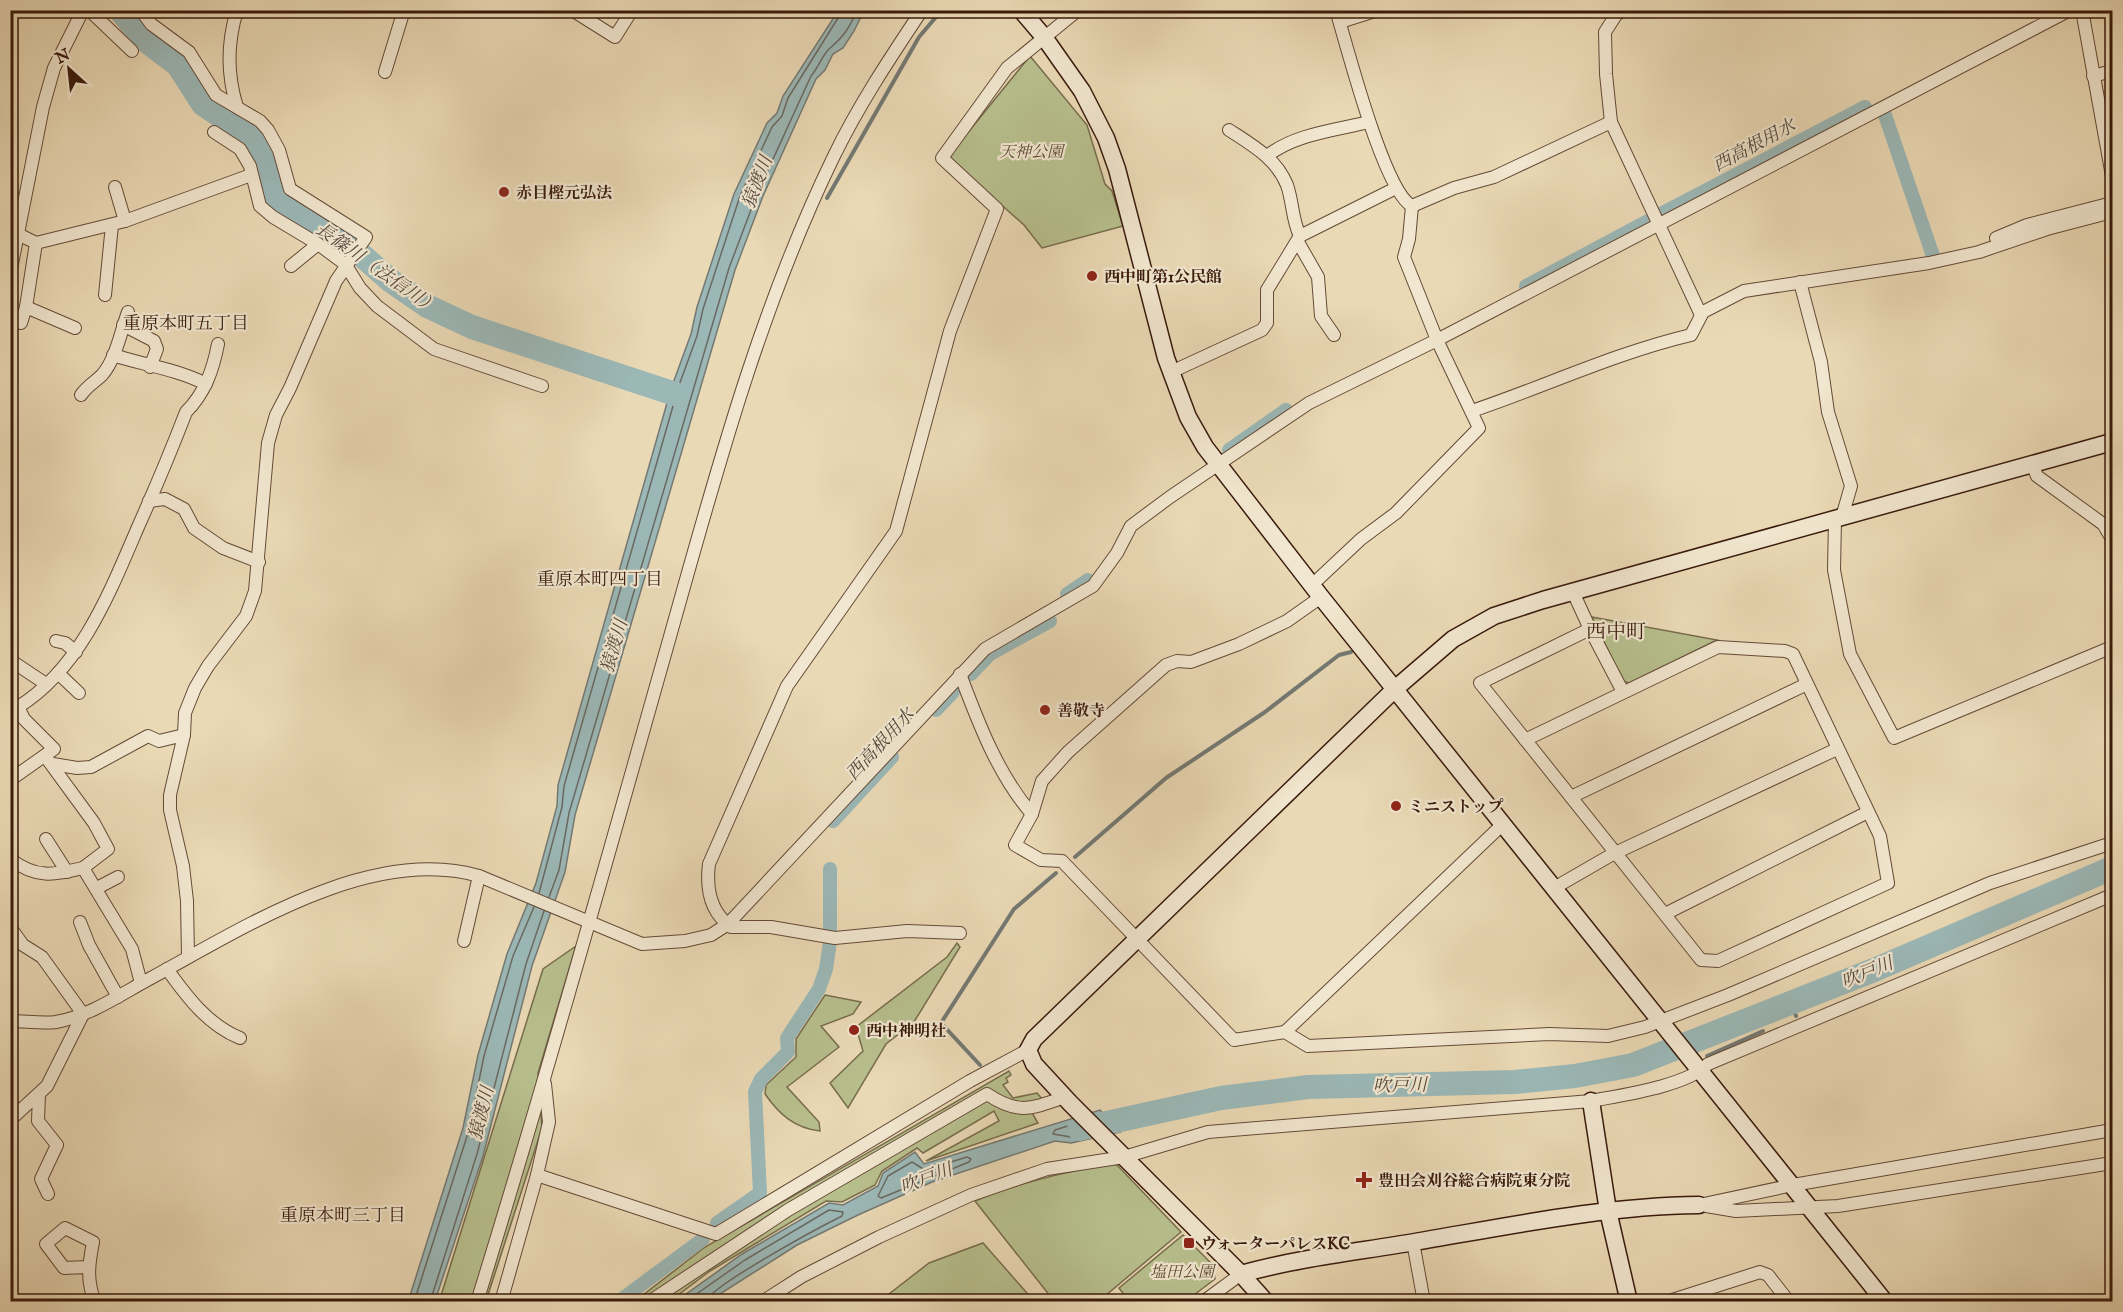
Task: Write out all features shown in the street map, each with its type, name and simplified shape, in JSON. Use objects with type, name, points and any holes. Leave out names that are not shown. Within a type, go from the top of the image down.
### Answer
[{"type":"street","points":[[10,274],[43,107],[54,68],[83,10]]},
{"type":"street","points":[[89,10],[132,51]]},
{"type":"street","points":[[141,10],[151,24],[189,52],[216,94],[268,130],[279,150],[290,189],[366,237],[345,264],[336,281],[276,415],[268,443],[255,591],[246,616],[207,666],[185,713],[184,735],[170,795],[187,901],[188,957]]},
{"type":"street","points":[[237,10],[230,46],[228,80],[237,107]]},
{"type":"street","points":[[385,72],[404,10]]},
{"type":"street","points":[[572,10],[615,37],[632,10]]},
{"type":"street","points":[[477,1302],[695,550],[765,320],[833,156],[873,85],[922,10]]},
{"type":"street","points":[[1020,10],[1044,37],[1082,91],[1106,138],[1117,169],[1171,372],[1188,417],[1218,467],[1885,1302]]},
{"type":"street","points":[[960,933],[907,931],[835,938],[782,928],[728,924],[711,902],[709,864],[787,686],[896,531],[950,331],[996,209],[942,158],[1007,68],[1078,10]]},
{"type":"street","points":[[1378,10],[1338,16],[1369,122],[1396,188],[1405,202],[1412,206]]},
{"type":"street","points":[[1623,10],[1616,15],[1605,32],[1611,122],[1656,224],[1701,315]]},
{"type":"street","points":[[10,1021],[55,1022],[83,1014],[188,957],[315,894],[369,879],[429,869],[459,870],[479,876],[642,944],[685,941],[711,935],[728,924],[985,649],[1093,586],[1117,553],[1131,526],[1309,403],[1437,340],[2070,10]]},
{"type":"street","points":[[2082,10],[2112,176]]},
{"type":"street","points":[[2093,76],[2112,71]]},
{"type":"street","points":[[1267,156],[1280,146],[1296,140],[1369,122]]},
{"type":"street","points":[[1412,206],[1454,188],[1494,177],[1611,122]]},
{"type":"street","points":[[1229,130],[1267,156],[1286,185],[1299,239],[1318,277],[1321,316],[1334,334]]},
{"type":"street","points":[[214,132],[240,149],[260,206],[345,264],[360,288],[376,306],[434,349],[542,386]]},
{"type":"street","points":[[18,234],[36,243],[112,225],[251,175]]},
{"type":"street","points":[[114,187],[125,221]]},
{"type":"street","points":[[1171,372],[1262,330],[1267,323],[1267,290],[1299,239],[1396,188]]},
{"type":"street","points":[[1935,253],[1983,244],[2027,225],[2112,203]]},
{"type":"street","points":[[1412,206],[1409,239],[1404,257],[1437,340],[1479,428],[1396,513],[1361,539],[1287,621],[1239,644],[1191,662],[1177,661],[1166,665],[1068,752],[1042,781],[1032,814],[1016,845],[1041,860],[1062,861],[1234,1040],[1286,1032],[1503,824]]},
{"type":"street","points":[[1472,411],[1643,346],[1691,336],[1703,312],[1744,291],[1929,263],[1979,252],[2047,229],[2112,212]]},
{"type":"street","points":[[105,295],[112,225]]},
{"type":"street","points":[[21,323],[26,307],[36,243]]},
{"type":"street","points":[[291,266],[318,244]]},
{"type":"street","points":[[336,281],[360,288]]},
{"type":"street","points":[[1800,282],[1821,362],[1828,412],[1851,486],[1839,518],[1834,570],[1850,654],[1894,738],[2112,647]]},
{"type":"street","points":[[26,307],[75,328]]},
{"type":"street","points":[[81,395],[89,384],[102,375],[113,355],[128,312]]},
{"type":"street","points":[[123,325],[154,340],[157,349],[150,367]]},
{"type":"street","points":[[10,780],[49,760],[54,749],[14,709],[58,673],[76,652],[114,583],[186,412],[198,400],[206,384],[214,366],[218,344]]},
{"type":"street","points":[[113,355],[150,367],[172,369],[206,384]]},
{"type":"street","points":[[537,1175],[716,1234],[970,1081],[1028,1050],[1034,1039],[1396,688],[1453,639],[1494,616],[1573,592],[2112,442]]},
{"type":"street","points":[[2032,464],[2037,476],[2103,524],[2112,539]]},
{"type":"street","points":[[149,501],[165,499],[184,509],[194,528],[223,548],[259,562]]},
{"type":"street","points":[[1573,592],[1623,692]]},
{"type":"street","points":[[1525,740],[1718,647],[1778,650],[1793,654],[1880,836],[1888,883],[1718,961],[1701,960],[1613,854],[1571,797],[1525,740],[1480,683],[1590,629]]},
{"type":"street","points":[[56,641],[65,643],[76,652]]},
{"type":"street","points":[[10,660],[46,684]]},
{"type":"street","points":[[58,673],[79,693]]},
{"type":"street","points":[[960,674],[976,716],[1016,796],[1032,814]]},
{"type":"street","points":[[1571,797],[1807,684]]},
{"type":"street","points":[[49,760],[77,768],[91,767],[148,736],[159,741],[184,735]]},
{"type":"street","points":[[1554,888],[1613,854],[1837,749]]},
{"type":"street","points":[[10,859],[24,870],[36,874],[67,872],[83,868],[108,849],[94,823],[49,760]]},
{"type":"street","points":[[1665,914],[1868,813]]},
{"type":"street","points":[[45,839],[67,872]]},
{"type":"street","points":[[1286,1032],[1308,1046],[1549,1034],[1608,1036],[1662,1021],[1728,995],[1990,883],[2112,843]]},
{"type":"street","points":[[83,868],[132,949],[141,983]]},
{"type":"street","points":[[464,941],[479,876]]},
{"type":"street","points":[[97,888],[118,877]]},
{"type":"street","points":[[762,1302],[801,1276],[869,1242],[971,1195],[1047,1169],[1208,1132],[1591,1101],[1652,1089],[1702,1071],[1708,1064],[2112,895]]},
{"type":"street","points":[[80,922],[89,945],[118,997]]},
{"type":"street","points":[[10,927],[23,945],[42,957],[83,1014]]},
{"type":"street","points":[[167,969],[188,999],[210,1020],[240,1038]]},
{"type":"street","points":[[10,1120],[47,1086],[83,1014]]},
{"type":"street","points":[[1028,1050],[1034,1064],[1067,1100],[1241,1274],[1266,1302]]},
{"type":"street","points":[[501,1302],[537,1175],[549,1122],[544,1075]]},
{"type":"street","points":[[39,1094],[38,1121],[57,1145],[41,1179],[48,1194]]},
{"type":"street","points":[[649,1302],[788,1210],[987,1094],[1015,1109],[1067,1100]]},
{"type":"street","points":[[1591,1101],[1608,1211],[1629,1302]]},
{"type":"street","points":[[1203,1302],[1241,1274],[1284,1262],[1608,1211],[1699,1205],[1793,1185],[2112,1130]]},
{"type":"street","points":[[1699,1205],[1736,1211],[1811,1209],[2112,1162]]},
{"type":"street","points":[[1413,1242],[1425,1302]]},
{"type":"street","points":[[88,1267],[89,1282],[95,1302]]},
{"type":"street","points":[[1666,1302],[1758,1272],[1768,1275],[1789,1302]]},
{"type":"green space","name":"天神公園","points":[[1030,56],[1087,125],[1105,184],[1112,191],[1123,226],[1042,248],[1024,225],[948,157]]},
{"type":"green space","points":[[1592,617],[1717,640],[1629,683],[1623,681]]},
{"type":"green space","points":[[957,943],[960,947],[914,1022],[886,1044],[848,1108],[830,1083],[863,1051],[856,1027],[947,957]]},
{"type":"green space","points":[[576,946],[538,1073],[542,1128],[486,1301],[439,1302],[543,969]]},
{"type":"green space","points":[[825,995],[861,1002],[853,1014],[821,1026],[839,1047],[787,1087],[819,1122],[820,1131],[802,1127],[788,1119],[765,1094],[766,1085],[796,1057],[796,1039]]},
{"type":"green space","points":[[1009,1071],[1011,1075],[1006,1078],[1008,1082],[1003,1085],[1013,1098],[1037,1093],[1050,1108],[1031,1111],[1038,1123],[926,1161],[999,1121],[994,1111],[923,1153],[917,1148],[882,1171],[875,1185],[842,1202],[826,1201],[710,1271],[670,1301],[634,1302],[705,1247]]},
{"type":"green space","points":[[1112,1163],[1118,1166],[1181,1232],[1099,1301],[1054,1301],[975,1201],[1025,1183]]},
{"type":"green space","name":"塩田公園","points":[[1183,1235],[1213,1265],[1215,1279],[1186,1301],[1129,1301],[1119,1288]]},
{"type":"green space","points":[[983,1243],[1034,1301],[880,1301],[929,1263]]},
{"type":"water","name":"猿渡川","points":[[838,11],[864,11],[843,48],[833,54],[825,70],[816,79],[763,196],[735,270],[575,815],[565,872],[532,966],[483,1156],[435,1301],[408,1302],[463,1128],[478,1055],[507,954],[536,883],[557,806],[558,785],[667,403],[644,390],[648,377],[672,386],[691,334],[697,307],[734,194],[767,123],[777,113],[783,96]]},
{"type":"water","points":[[1100,1110],[1120,1132],[1071,1143],[1055,1141],[932,1182],[797,1245],[709,1301],[675,1302],[742,1254],[829,1203],[843,1205],[878,1186],[883,1173],[915,1152],[924,1164]]},
{"type":"waterway","name":"長篠川（法信川）","points":[[120,10],[145,40],[178,65],[203,104],[253,138],[262,153],[271,188],[279,201],[351,246],[391,281],[427,306],[472,327],[675,394]]},
{"type":"waterway","points":[[827,198],[919,37],[942,10]]},
{"type":"waterway","name":"西高根用水","points":[[1659,215],[1865,107]]},
{"type":"waterway","name":"西高根用水","points":[[1885,115],[1933,256]]},
{"type":"waterway","name":"西高根用水","points":[[1526,286],[1650,220]]},
{"type":"waterway","name":"西高根用水","points":[[1229,450],[1286,410]]},
{"type":"waterway","name":"西高根用水","points":[[1067,594],[1088,580]]},
{"type":"waterway","name":"西高根用水","points":[[971,674],[990,654],[1050,621]]},
{"type":"waterway","points":[[1075,857],[1166,778],[1265,712],[1339,655],[1351,652]]},
{"type":"waterway","name":"西高根用水","points":[[936,710],[953,692]]},
{"type":"waterway","name":"西高根用水","points":[[833,821],[892,757]]},
{"type":"waterway","name":"吹戸川","points":[[1079,1129],[1221,1098],[1308,1087],[1515,1082],[1575,1076],[1633,1065],[1874,970],[2112,868]]},
{"type":"waterway","name":"西高根用水","points":[[830,869],[830,932]]},
{"type":"waterway","points":[[980,1065],[941,1023],[1014,909],[1056,873]]},
{"type":"waterway","name":"西高根用水","points":[[717,1223],[760,1193],[755,1092],[761,1079],[788,1052],[787,1038],[819,989],[826,969],[830,942]]},
{"type":"waterway","points":[[1790,1002],[1796,1016]]},
{"type":"waterway","points":[[1707,1056],[1763,1031]]},
{"type":"waterway","name":"西高根用水","points":[[618,1302],[703,1239]]},
{"type":"place","name":"赤目樫元弘法","points":[[504,192]]},
{"type":"place","name":"西中町第1公民館","points":[[1092,276]]},
{"type":"place","name":"善敬寺","points":[[1045,710]]},
{"type":"place","name":"ミニストップ","points":[[1396,806]]},
{"type":"place","name":"西中神明社","points":[[854,1030]]},
{"type":"place","name":"豊田会刈谷総合病院東分院","points":[[1364,1180]]},
{"type":"place","name":"ウォーターパレスKC","points":[[1189,1243]]},
{"type":"district","name":"重原本町五丁目","points":[[186,323]]},
{"type":"district","name":"重原本町四丁目","points":[[600,579]]},
{"type":"district","name":"西中町","points":[[1616,631]]},
{"type":"district","name":"重原本町三丁目","points":[[343,1215]]}]
